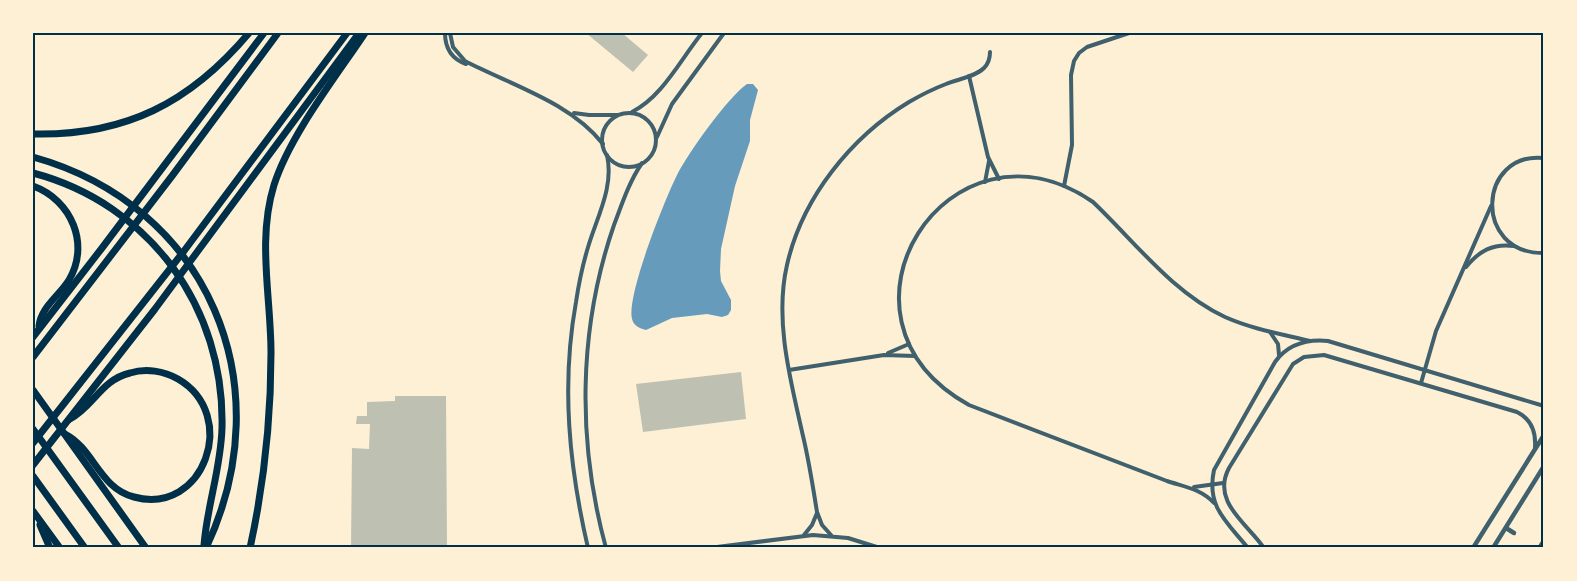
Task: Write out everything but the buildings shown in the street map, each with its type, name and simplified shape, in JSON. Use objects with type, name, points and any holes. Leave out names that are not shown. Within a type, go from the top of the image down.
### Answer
[{"type":"highway","points":[[33,134],[63,134],[93,130],[122,123],[163,106],[188,92],[210,75],[249,33]]},
{"type":"highway","points":[[33,337],[264,33]]},
{"type":"highway","points":[[33,357],[172,177],[278,33]]},
{"type":"highway","points":[[33,443],[207,219],[346,33]]},
{"type":"highway","points":[[33,465],[155,309],[358,33]]},
{"type":"highway","points":[[250,548],[262,480],[270,404],[270,327],[265,244],[271,198],[280,170],[295,139],[365,33]]},
{"type":"highway","points":[[33,157],[81,175],[125,199],[155,224],[175,245],[202,284],[223,332],[234,385],[236,416],[234,447],[225,495],[205,548]]},
{"type":"highway","points":[[33,173],[76,189],[115,211],[135,226],[158,249],[189,292],[210,340],[218,369],[222,399],[221,447],[206,525],[205,548]]},
{"type":"highway","points":[[33,186],[52,196],[63,206],[75,226],[78,242],[73,272],[65,286],[43,312],[39,328]]},
{"type":"highway","points":[[65,434],[80,446],[107,482],[119,491],[132,497],[154,500],[188,486],[198,475],[210,448],[210,424],[202,402],[187,385],[159,372],[136,371],[114,379],[82,411],[67,420]]},
{"type":"highway","points":[[33,390],[146,548]]},
{"type":"highway","points":[[33,429],[119,548]]},
{"type":"highway","points":[[33,476],[85,548]]},
{"type":"highway","points":[[33,511],[60,548]]},
{"type":"highway","points":[[39,519],[50,548]]},
{"type":"street","points":[[445,33],[447,48],[452,55],[457,60],[472,64]]},
{"type":"street","points":[[450,33],[453,47],[458,55],[570,112],[586,125],[603,144],[607,155],[609,181],[587,250],[572,323],[568,366],[567,415],[570,455],[579,511],[588,548]]},
{"type":"street","points":[[630,113],[645,104],[658,92],[702,33]]},
{"type":"street","points":[[606,548],[596,508],[588,455],[585,402],[588,348],[595,296],[608,245],[629,185],[642,163],[652,154],[662,122],[672,104],[724,33]]},
{"type":"street","points":[[1064,186],[1072,145],[1071,75],[1074,61],[1087,47],[1129,33]]},
{"type":"street","points":[[831,535],[822,525],[817,512],[789,370],[784,319],[787,267],[797,234],[814,200],[837,165],[876,125],[929,91],[982,70],[988,62],[990,52]]},
{"type":"street","points":[[969,76],[988,157],[985,182]]},
{"type":"street","points":[[570,112],[589,115],[639,114],[651,125],[656,141]]},
{"type":"street","points":[[603,144],[604,130],[618,115]]},
{"type":"street","points":[[607,155],[620,165],[627,167],[642,163]]},
{"type":"street","points":[[988,157],[999,179]]},
{"type":"street","points":[[1421,384],[1436,331],[1491,206],[1496,184],[1509,167],[1529,158],[1544,158]]},
{"type":"street","points":[[1214,503],[1205,494],[969,405],[934,380],[915,356],[909,344],[901,321],[899,294],[908,250],[923,224],[944,203],[963,191],[999,179],[1036,178],[1064,186],[1093,202],[1170,279],[1199,302],[1233,320],[1270,332],[1310,341],[1328,341],[1544,405]]},
{"type":"street","points":[[1491,206],[1500,233],[1514,246]]},
{"type":"street","points":[[1462,272],[1472,259],[1484,250],[1499,245],[1544,253]]},
{"type":"street","points":[[1270,332],[1278,344],[1279,356]]},
{"type":"street","points":[[1248,548],[1222,519],[1214,503],[1211,486],[1216,462],[1279,356],[1295,345],[1310,341]]},
{"type":"street","points":[[884,355],[909,344]]},
{"type":"street","points":[[789,370],[884,355],[915,356]]},
{"type":"street","points":[[1264,548],[1229,506],[1224,494],[1223,483],[1229,468],[1289,369],[1304,357],[1324,355],[1517,412],[1527,419],[1533,428],[1535,447]]},
{"type":"street","points":[[1473,548],[1544,435]]},
{"type":"street","points":[[1494,548],[1544,466]]},
{"type":"street","points":[[1187,487],[1223,483]]},
{"type":"street","points":[[804,535],[812,525],[817,512]]},
{"type":"street","points":[[1506,528],[1514,533]]},
{"type":"street","points":[[709,548],[804,535],[831,535],[880,548]]},
{"type":"street","points":[[1539,548],[1544,540]]},
{"type":"water","points":[[747,84],[753,84],[758,90],[750,120],[750,141],[735,186],[721,249],[721,281],[731,300],[731,310],[728,315],[722,317],[707,314],[672,318],[646,330],[641,328],[635,325],[632,319],[635,290],[648,247],[671,187],[709,126],[729,101]]}]
